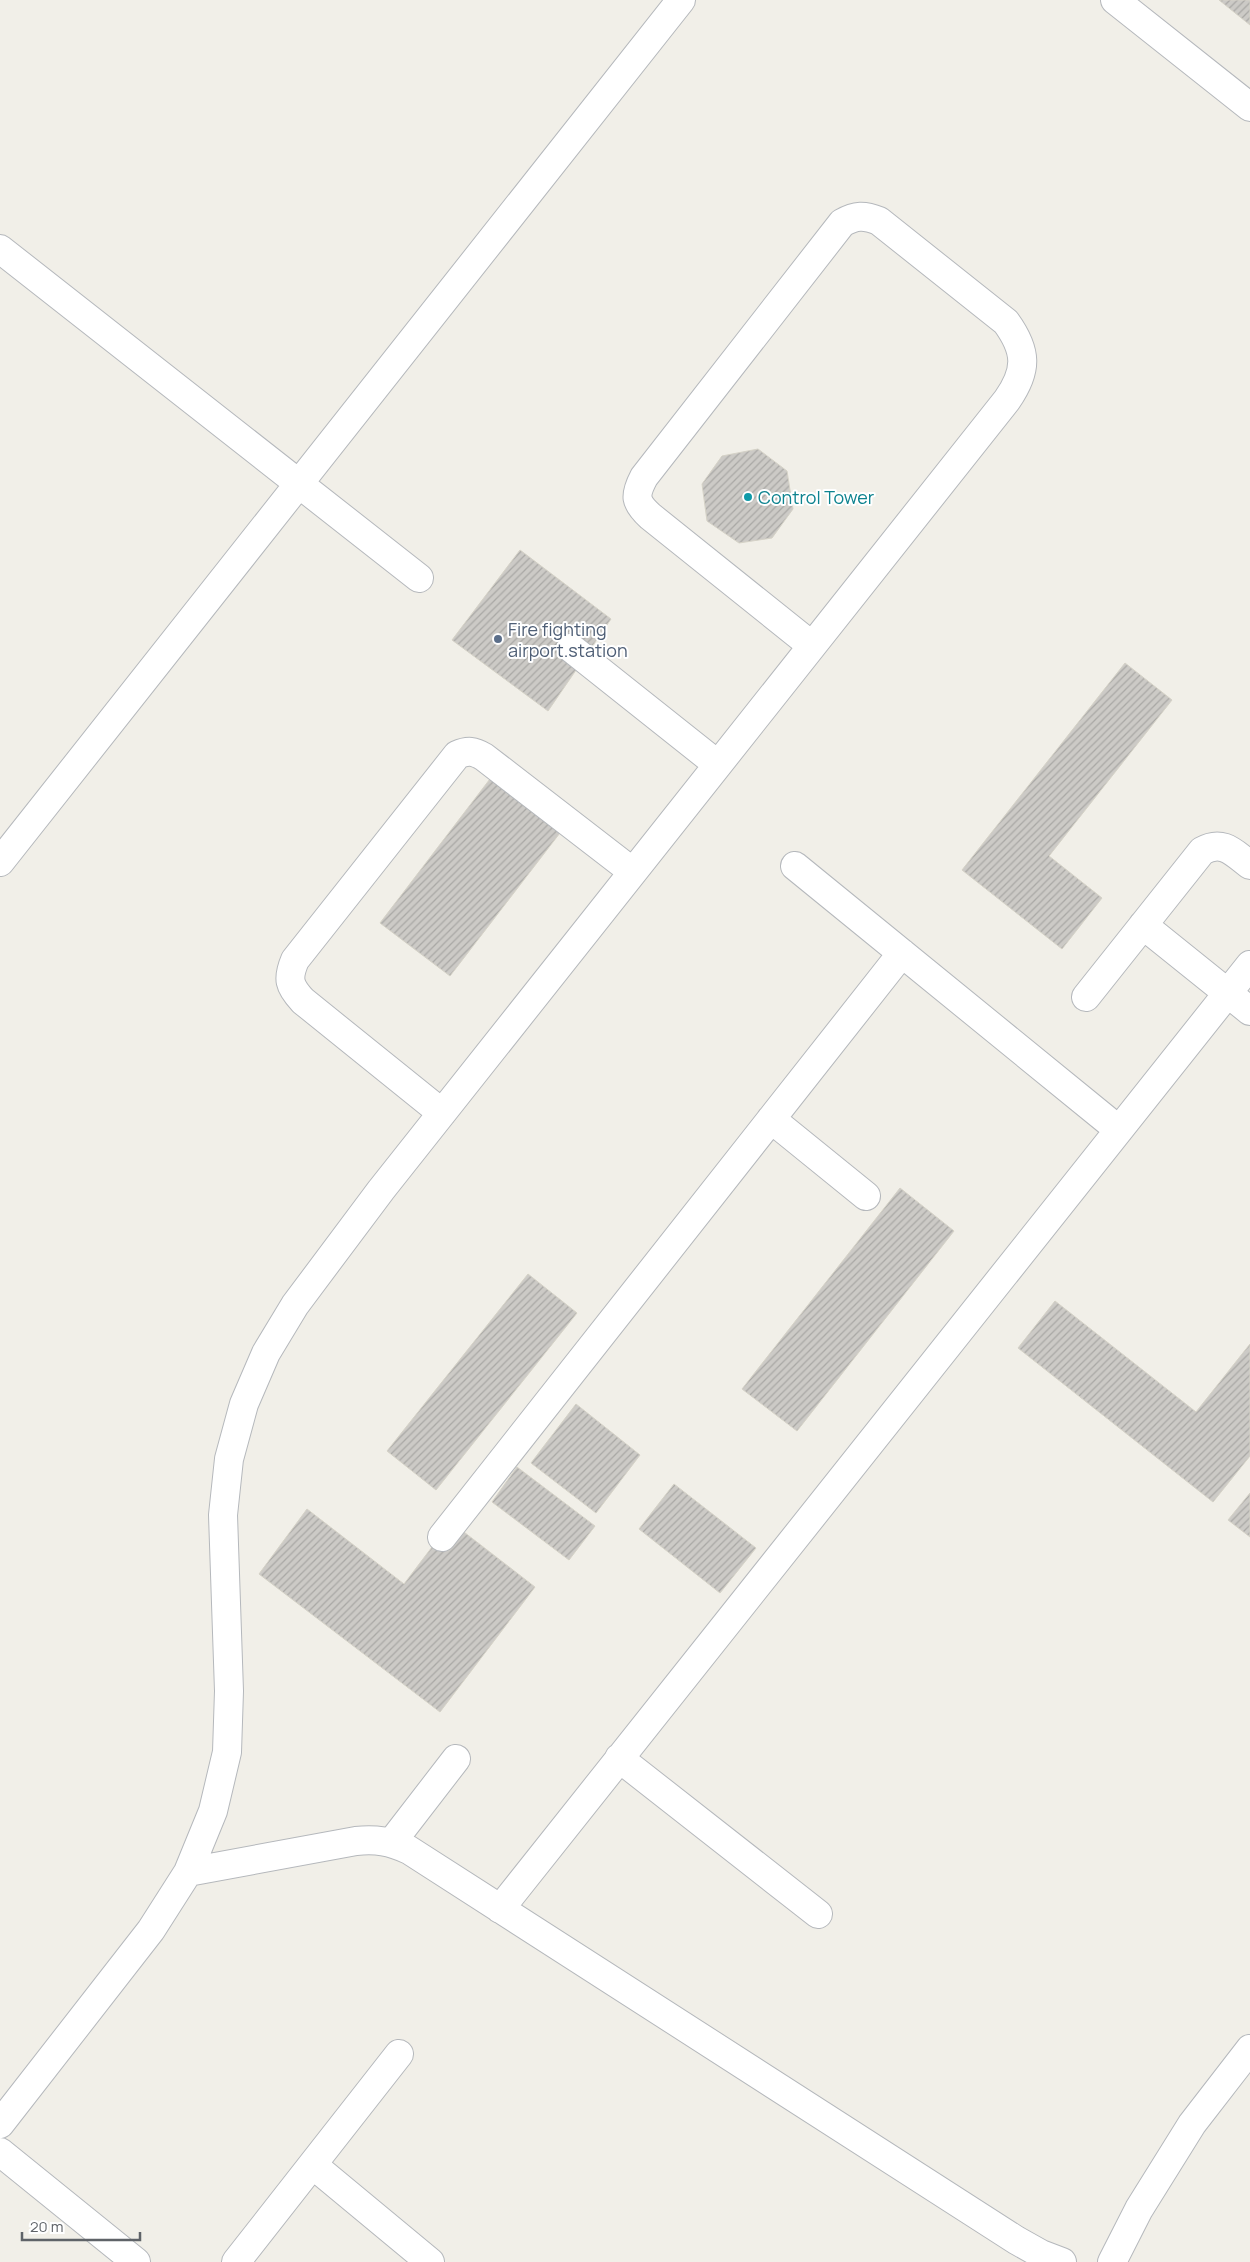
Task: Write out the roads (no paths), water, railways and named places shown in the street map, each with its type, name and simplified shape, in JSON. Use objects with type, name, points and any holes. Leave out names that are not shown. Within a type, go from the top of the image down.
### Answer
[{"type":"street","points":[[0,862],[681,0]]},
{"type":"street","points":[[1115,0],[1250,107]]},
{"type":"street","points":[[0,2124],[151,1930],[188,1872],[213,1811],[227,1752],[229,1691],[223,1515],[229,1459],[244,1404],[266,1353],[295,1305],[380,1190],[1007,400],[1019,382],[1023,361],[1018,339],[1006,322],[879,221],[866,216],[854,216],[842,223],[644,477],[637,491],[639,506],[650,516],[811,645]]},
{"type":"street","points":[[0,249],[419,578]]},
{"type":"street","points":[[571,648],[717,764]]},
{"type":"street","points":[[442,1113],[303,1001],[292,990],[289,974],[295,960],[319,929],[457,755],[466,751],[476,751],[633,872]]},
{"type":"street","points":[[1086,997],[1202,851],[1212,845],[1224,847],[1250,865]]},
{"type":"street","points":[[795,866],[1119,1130]]},
{"type":"street","points":[[1143,925],[1250,1011]]},
{"type":"street","points":[[442,1537],[902,953]]},
{"type":"street","points":[[500,1909],[1250,965]]},
{"type":"street","points":[[771,1119],[866,1196]]},
{"type":"street","points":[[619,1758],[818,1914]]},
{"type":"street","points":[[392,1842],[456,1759]]},
{"type":"street","points":[[188,1872],[356,1841],[374,1839],[392,1842],[409,1850],[1008,2235],[1041,2254],[1062,2262]]},
{"type":"street","points":[[1112,2262],[1140,2209],[1192,2124],[1250,2049]]},
{"type":"street","points":[[236,2262],[400,2054]]},
{"type":"street","points":[[0,2152],[136,2262]]},
{"type":"street","points":[[313,2164],[430,2262]]},
{"type":"place","name":"Control Tower","points":[[748,497]]},
{"type":"place","name":"Fire fighting airport.station","points":[[498,639]]}]
